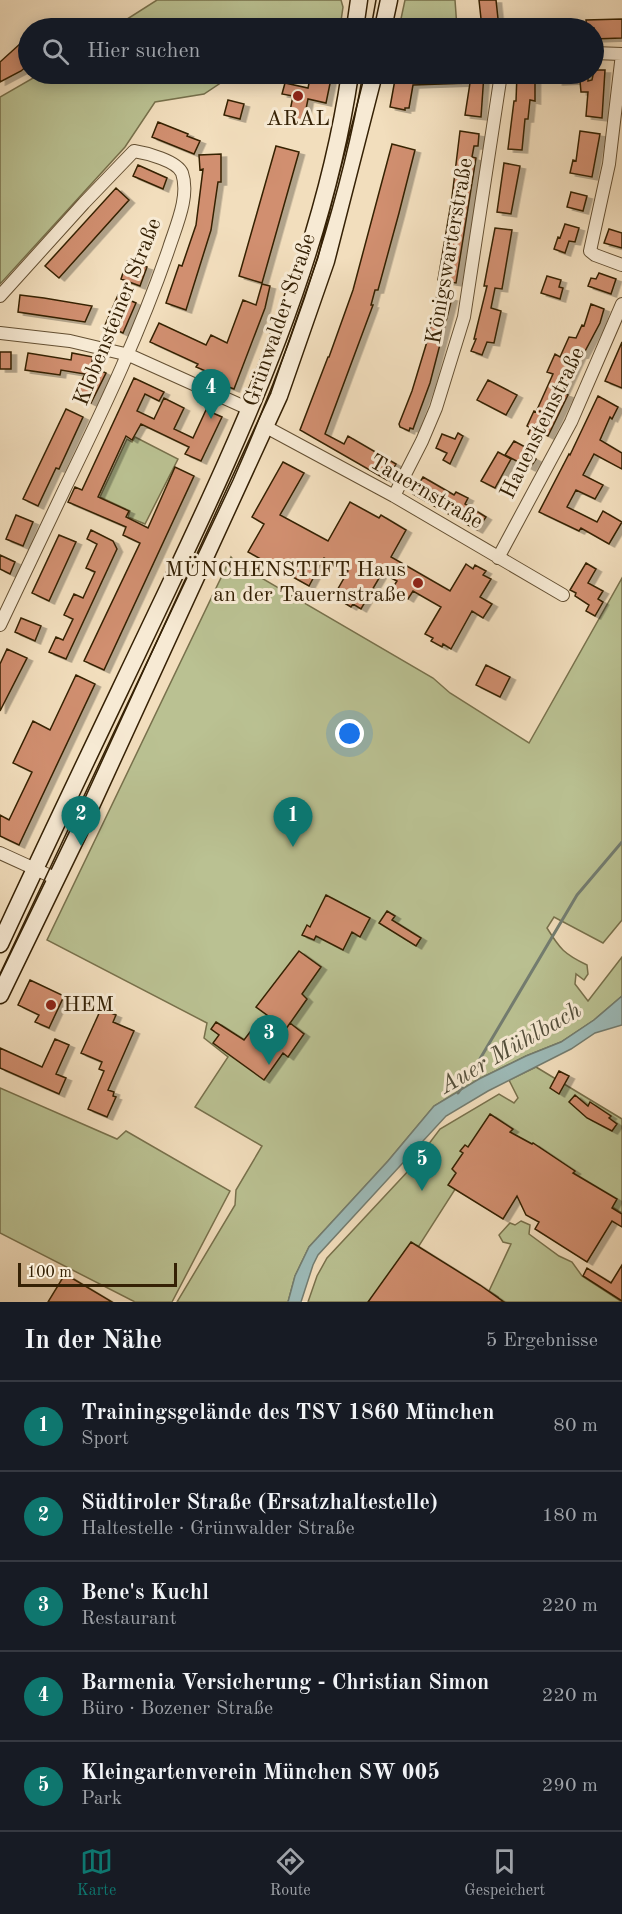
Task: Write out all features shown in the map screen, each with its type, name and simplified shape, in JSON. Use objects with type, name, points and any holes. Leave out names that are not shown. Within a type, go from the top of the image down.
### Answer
[{"type":"main road","points":[[356,18],[359,0]]},
{"type":"main road","points":[[385,18],[389,0]]},
{"type":"main road","name":"Grünwalder Straße","points":[[0,944],[213,494],[290,308],[331,171],[348,84]]},
{"type":"main road","name":"Grünwalder Straße","points":[[0,995],[57,879],[266,428],[301,337],[326,261],[371,84]]},
{"type":"street","points":[[604,53],[622,54],[609,165],[590,251],[622,265]]},
{"type":"street","name":"Königswarterstraße","points":[[394,496],[436,408],[464,317],[499,84]]},
{"type":"street","name":"Klobensteiner Straße","points":[[0,296],[134,151],[148,153],[176,165],[181,170],[184,188],[179,216],[156,287],[129,355],[0,626]]},
{"type":"street","name":"Hauensteinstraße","points":[[498,558],[571,423],[622,304]]},
{"type":"street","points":[[0,333],[70,341],[129,355],[249,409]]},
{"type":"street","name":"Tauernstraße","points":[[266,428],[394,496],[563,595]]},
{"type":"street","points":[[0,853],[57,879]]},
{"type":"green space","points":[[157,0],[341,0],[343,7],[341,18],[129,18]]},
{"type":"green space","points":[[405,0],[455,0],[456,18],[401,18]]},
{"type":"green space","points":[[23,84],[219,84],[204,94],[155,102],[125,147],[0,284],[0,97]]},
{"type":"green space","points":[[135,437],[178,459],[145,524],[128,517],[130,511],[100,497],[127,439],[132,442]]},
{"type":"green space","points":[[231,557],[236,563],[433,678],[450,693],[529,743],[622,578],[622,920],[603,943],[554,917],[547,928],[563,950],[587,965],[588,974],[584,980],[576,974],[575,984],[588,1001],[622,957],[622,996],[594,1020],[561,1042],[479,1079],[434,1106],[388,1161],[309,1247],[295,1276],[288,1302],[177,1302],[235,1205],[236,1190],[262,1146],[195,1107],[228,1057],[204,1038],[207,1023],[47,940]]},
{"type":"green space","points":[[536,1067],[622,1119],[622,1213],[491,1133],[383,1302],[308,1302],[317,1276],[327,1258],[410,1169],[440,1129],[499,1094],[514,1103],[518,1098],[509,1080]]},
{"type":"green space","points":[[0,1088],[117,1139],[126,1131],[230,1191],[172,1302],[135,1302],[0,1233]]},
{"type":"green space","points":[[521,1221],[530,1225],[529,1234],[559,1256],[572,1262],[582,1276],[622,1302],[499,1302],[498,1297],[489,1291],[511,1244],[503,1242],[499,1235],[510,1223],[515,1225]]},
{"type":"water","points":[[622,996],[622,1025],[595,1033],[571,1049],[488,1091],[446,1116],[318,1255],[301,1302],[288,1302],[295,1276],[309,1247],[388,1161],[434,1106],[479,1079],[561,1042],[594,1020]]},
{"type":"building","points":[[479,0],[496,0],[498,18],[481,18]]},
{"type":"building","points":[[622,19],[622,38],[604,39],[604,20]]},
{"type":"building","points":[[18,46],[18,73],[0,82],[0,62]]},
{"type":"building","points":[[605,70],[602,118],[586,116],[588,92],[581,92],[580,84],[604,84]]},
{"type":"building","points":[[285,84],[308,88],[309,84],[330,84],[326,103],[308,99],[303,124],[288,121],[293,96],[282,94]]},
{"type":"building","points":[[394,84],[442,84],[413,85],[409,108],[405,110],[390,107]]},
{"type":"building","points":[[470,84],[483,84],[481,117],[465,115]]},
{"type":"building","points":[[517,84],[535,84],[535,101],[530,100],[528,119],[525,119],[522,150],[508,149],[514,101],[516,101]]},
{"type":"building","points":[[228,100],[244,104],[240,119],[224,115]]},
{"type":"building","points":[[158,122],[200,141],[194,154],[152,137]]},
{"type":"building","points":[[460,131],[479,134],[478,146],[474,146],[472,157],[476,158],[456,283],[438,280]]},
{"type":"building","points":[[580,131],[600,134],[592,177],[570,173],[573,160],[576,161]]},
{"type":"building","points":[[392,144],[415,150],[378,290],[375,290],[371,305],[373,305],[325,434],[344,444],[348,436],[396,464],[387,480],[300,430],[353,290]]},
{"type":"building","points":[[276,146],[299,152],[262,283],[239,276]]},
{"type":"building","points":[[221,154],[221,182],[218,182],[211,230],[186,310],[166,303],[196,225],[203,169],[200,170],[199,155]]},
{"type":"building","points":[[504,163],[520,166],[511,214],[497,212]]},
{"type":"building","points":[[138,165],[167,178],[163,189],[133,176]]},
{"type":"building","points":[[116,188],[129,200],[59,278],[45,266]]},
{"type":"building","points":[[571,192],[587,196],[583,211],[567,207]]},
{"type":"building","points":[[565,224],[579,228],[575,242],[569,241],[565,253],[554,249]]},
{"type":"building","points":[[495,228],[512,230],[502,289],[495,288],[491,308],[501,311],[494,343],[487,342],[482,355],[471,351],[476,339],[474,339],[487,286],[484,286]]},
{"type":"building","points":[[609,229],[622,233],[622,248],[604,243]]},
{"type":"building","points":[[127,261],[147,267],[140,286],[121,279]]},
{"type":"building","points":[[599,273],[616,279],[611,294],[588,286],[591,278],[596,279]]},
{"type":"building","points":[[547,276],[561,280],[559,287],[563,288],[560,299],[541,293]]},
{"type":"building","points":[[262,284],[270,286],[265,308],[234,389],[213,381],[215,375],[196,367],[198,364],[150,342],[159,323],[206,345],[211,335],[227,343],[243,300],[256,305]]},
{"type":"building","points":[[20,295],[92,306],[85,322],[18,312]]},
{"type":"building","points":[[118,295],[136,303],[123,333],[105,325]]},
{"type":"building","points":[[437,295],[452,298],[430,383],[413,429],[410,428],[409,431],[400,427],[399,424],[429,335]]},
{"type":"building","points":[[591,304],[604,309],[600,323],[583,355],[581,354],[563,393],[568,395],[548,436],[539,431],[536,438],[528,434],[531,428],[527,426],[553,374],[547,372],[555,354],[560,357],[569,337],[576,338],[582,325],[584,326]]},
{"type":"building","points":[[622,342],[622,388],[605,381]]},
{"type":"building","points":[[0,352],[11,352],[11,369],[0,369]]},
{"type":"building","points":[[28,353],[71,360],[72,353],[93,357],[91,366],[106,373],[91,403],[75,395],[85,374],[61,370],[60,375],[25,370]]},
{"type":"building","points":[[134,378],[164,392],[159,401],[145,394],[137,411],[154,419],[164,398],[184,408],[174,429],[193,438],[206,410],[222,417],[201,461],[185,454],[189,447],[141,424],[132,440],[126,436],[98,497],[129,511],[126,517],[148,528],[175,467],[194,476],[104,670],[84,661],[140,543],[123,535],[126,527],[68,502],[75,487],[82,490]]},
{"type":"building","points":[[488,380],[517,395],[506,415],[477,400]]},
{"type":"building","points":[[598,396],[618,407],[612,419],[610,417],[600,440],[622,453],[622,469],[594,454],[583,475],[603,485],[595,499],[576,490],[567,507],[597,522],[603,511],[622,522],[609,544],[581,528],[579,531],[539,512]]},
{"type":"building","points":[[66,409],[83,417],[59,469],[56,468],[38,506],[23,499]]},
{"type":"building","points":[[458,433],[463,436],[450,464],[443,460],[447,453],[436,448],[442,434],[455,439]]},
{"type":"building","points":[[514,441],[527,448],[524,453],[536,459],[530,468],[505,455]]},
{"type":"building","points":[[498,452],[511,459],[495,488],[481,481]]},
{"type":"building","points":[[283,462],[304,473],[280,515],[328,541],[350,502],[379,518],[381,515],[406,530],[391,557],[450,591],[466,564],[473,569],[475,565],[486,571],[483,575],[491,579],[480,597],[492,604],[483,618],[472,611],[451,649],[443,644],[442,647],[431,641],[433,638],[425,634],[441,607],[413,591],[408,599],[392,589],[397,581],[382,573],[361,609],[353,604],[351,607],[341,601],[343,598],[335,594],[348,571],[324,558],[309,586],[248,552],[264,524],[252,517]]},
{"type":"building","points":[[423,477],[454,495],[456,492],[468,498],[465,504],[486,517],[477,530],[413,494]]},
{"type":"building","points":[[16,515],[33,522],[23,546],[6,539]]},
{"type":"building","points":[[91,530],[113,541],[117,549],[66,659],[49,652],[56,637],[63,640],[73,619],[64,615],[74,594],[83,598],[95,572],[86,568],[97,544],[87,539]]},
{"type":"building","points":[[59,535],[76,542],[49,601],[32,593]]},
{"type":"building","points":[[0,555],[15,562],[10,574],[0,569]]},
{"type":"building","points":[[586,563],[596,569],[588,583],[603,591],[598,599],[603,602],[595,616],[586,611],[589,605],[570,590]]},
{"type":"building","points":[[21,618],[41,626],[35,641],[15,632]]},
{"type":"building","points":[[7,649],[27,658],[0,711],[0,664]]},
{"type":"building","points":[[486,665],[510,677],[500,697],[476,685]]},
{"type":"building","points":[[76,675],[95,684],[19,845],[0,836],[0,815],[9,820],[32,772],[13,763],[33,721],[50,730]]},
{"type":"building","points":[[326,895],[370,918],[360,937],[352,932],[343,950],[316,936],[314,940],[302,935],[307,925],[310,927]]},
{"type":"building","points":[[387,911],[395,916],[392,920],[421,938],[416,946],[379,923]]},
{"type":"building","points":[[299,951],[321,967],[302,994],[307,999],[286,1029],[256,1007]]},
{"type":"building","points":[[30,980],[64,996],[49,1028],[35,1022],[39,1015],[18,1005]]},
{"type":"building","points":[[101,1009],[116,1015],[113,1022],[134,1031],[108,1090],[114,1092],[113,1096],[116,1097],[107,1117],[88,1109],[104,1071],[99,1069],[102,1062],[81,1053]]},
{"type":"building","points":[[216,1022],[244,1040],[250,1032],[257,1037],[259,1034],[265,1036],[276,1043],[290,1023],[304,1034],[288,1057],[283,1053],[264,1080],[213,1043],[219,1035],[211,1029]]},
{"type":"building","points":[[55,1039],[69,1045],[56,1074],[66,1078],[59,1094],[0,1068],[0,1048],[42,1067]]},
{"type":"building","points":[[559,1071],[569,1076],[559,1094],[550,1088]]},
{"type":"building","points":[[575,1095],[588,1106],[590,1102],[611,1116],[609,1118],[617,1124],[612,1131],[587,1118],[569,1102]]},
{"type":"building","points":[[490,1114],[513,1129],[510,1132],[533,1143],[575,1171],[573,1173],[617,1199],[612,1208],[622,1214],[622,1227],[612,1221],[587,1262],[535,1229],[539,1222],[526,1215],[517,1196],[503,1219],[448,1185],[456,1173],[452,1169],[463,1153],[460,1151],[465,1145],[468,1147]]},
{"type":"building","points":[[411,1242],[480,1285],[504,1302],[368,1302]]},
{"type":"building","points":[[622,1265],[622,1301],[583,1276],[587,1268],[611,1283]]},
{"type":"building","points":[[65,1274],[112,1302],[48,1302]]},
{"type":"waterway","name":"Auer Mühlbach","points":[[458,1093],[577,895],[622,842]]},
{"type":"tram line","points":[[373,18],[376,0]]},
{"type":"tram line","points":[[0,974],[254,431],[293,331],[326,230],[353,127],[361,84]]},
{"type":"place","name":"ARAL","points":[[298,96]]},
{"type":"place","name":"Barmenia Versicherung - Christian Simon","points":[[211,419]]},
{"type":"place","name":"MÜNCHENSTIFT Haus an der Tauernstraße","points":[[418,583]]},
{"type":"place","name":"Südtiroler Straße (Ersatzhaltestelle)","points":[[81,846]]},
{"type":"place","name":"Trainingsgelände des TSV 1860 München","points":[[293,847]]},
{"type":"place","name":"HEM","points":[[51,1005]]},
{"type":"place","name":"Bene's Kuchl","points":[[269,1065]]},
{"type":"place","name":"Kleingartenverein München SW 005","points":[[422,1191]]}]
